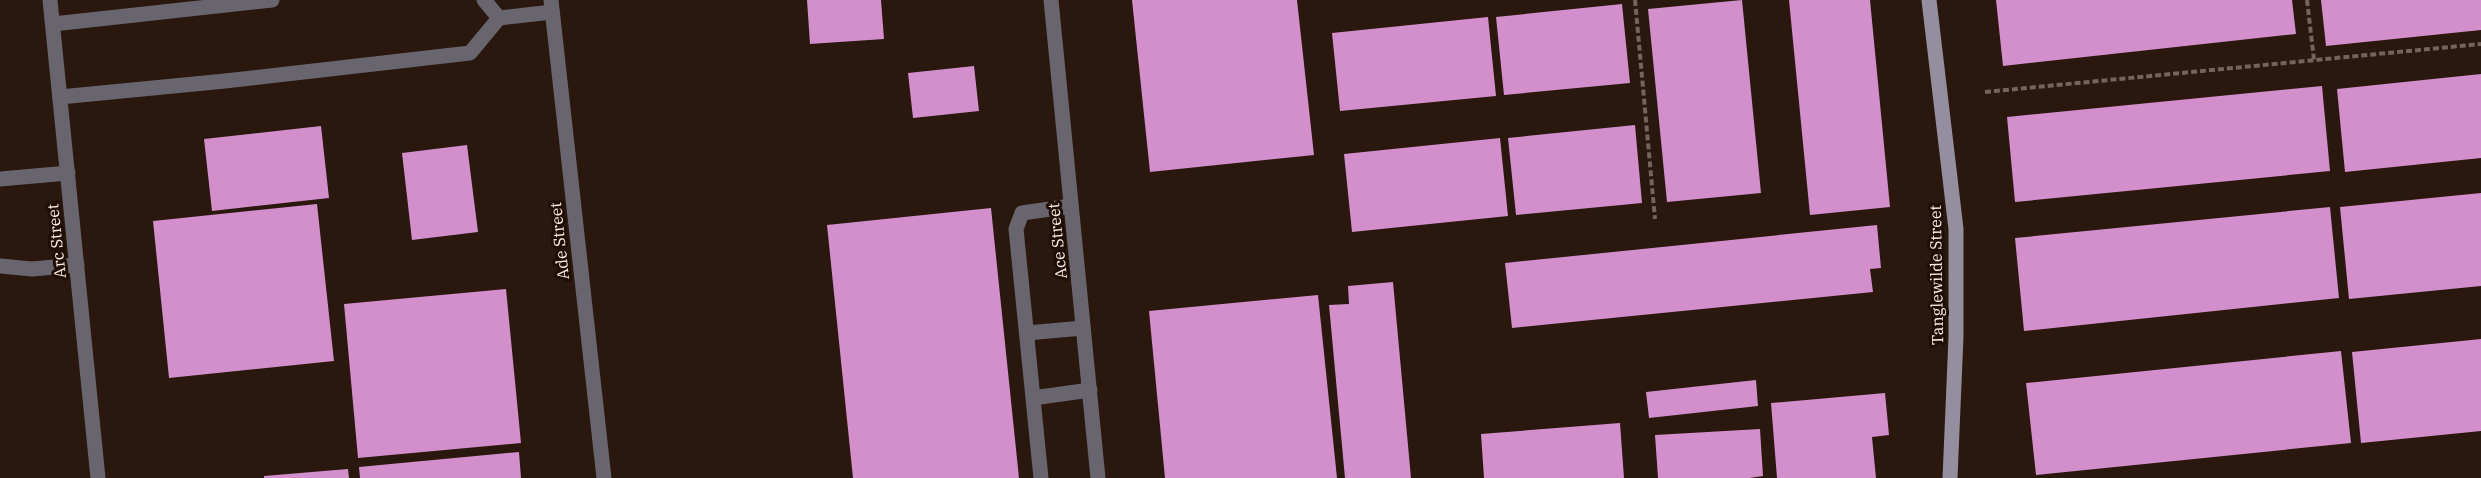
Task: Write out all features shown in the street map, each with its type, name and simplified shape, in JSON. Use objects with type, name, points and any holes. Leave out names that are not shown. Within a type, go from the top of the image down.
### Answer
[{"type":"street","name":"Arc Street","points":[[50,0],[98,478]]},
{"type":"street","points":[[53,24],[272,0]]},
{"type":"street","points":[[484,0],[499,18]]},
{"type":"street","name":"Ace Street","points":[[1051,0],[1098,478]]},
{"type":"street","name":"Tanglewilde Street","points":[[1929,0],[1956,229],[1956,337],[1950,478]]},
{"type":"street","points":[[60,97],[470,53],[499,18],[551,6]]},
{"type":"street","name":"Ade Street","points":[[551,6],[604,478]]},
{"type":"street","points":[[0,179],[68,173]]},
{"type":"street","points":[[1041,478],[1016,229],[1022,213],[1071,206]]},
{"type":"street","points":[[0,266],[32,269],[77,264]]},
{"type":"street","points":[[1027,333],[1083,328]]},
{"type":"street","points":[[1033,398],[1090,390]]},
{"type":"path","points":[[1635,0],[1655,219]]},
{"type":"path","points":[[2307,0],[2314,60]]},
{"type":"path","points":[[1985,92],[2481,44]]},
{"type":"building","points":[[807,0],[881,0],[884,39],[810,44]]},
{"type":"building","points":[[1132,0],[1297,0],[1314,155],[1150,172]]},
{"type":"building","points":[[1742,0],[1761,193],[1667,202],[1648,9]]},
{"type":"building","points":[[1789,0],[1870,0],[1890,207],[1810,215]]},
{"type":"building","points":[[1996,0],[2292,0],[2296,34],[2003,66]]},
{"type":"building","points":[[2321,0],[2481,0],[2481,30],[2326,46]]},
{"type":"building","points":[[1622,4],[1630,83],[1504,95],[1496,17]]},
{"type":"building","points":[[1488,17],[1496,96],[1340,111],[1332,33]]},
{"type":"building","points":[[974,66],[979,111],[913,118],[908,73]]},
{"type":"building","points":[[2481,74],[2481,158],[2345,172],[2337,89]]},
{"type":"building","points":[[2322,86],[2330,171],[2015,202],[2007,117]]},
{"type":"building","points":[[1635,125],[1642,203],[1516,215],[1508,138]]},
{"type":"building","points":[[321,126],[329,198],[212,211],[204,139]]},
{"type":"building","points":[[1500,138],[1508,216],[1352,232],[1344,154]]},
{"type":"building","points":[[467,145],[478,232],[412,240],[402,153]]},
{"type":"building","points":[[2481,193],[2481,286],[2349,299],[2340,207]]},
{"type":"building","points":[[317,204],[334,361],[169,378],[153,221]]},
{"type":"building","points":[[2330,207],[2339,298],[2024,331],[2015,238]]},
{"type":"building","points":[[991,208],[1019,478],[853,478],[827,225]]},
{"type":"building","points":[[1877,225],[1881,268],[1870,269],[1873,292],[1512,328],[1505,263]]},
{"type":"building","points":[[1393,282],[1411,478],[1345,478],[1329,305],[1349,304],[1348,286]]},
{"type":"building","points":[[506,289],[521,443],[358,458],[344,304]]},
{"type":"building","points":[[1318,295],[1337,478],[1165,478],[1149,311]]},
{"type":"building","points":[[2481,339],[2481,431],[2361,443],[2352,352]]},
{"type":"building","points":[[2341,351],[2351,443],[2036,475],[2026,383]]},
{"type":"building","points":[[1756,380],[1758,406],[1649,418],[1646,392]]},
{"type":"building","points":[[1885,393],[1889,435],[1872,437],[1876,478],[1777,478],[1771,403]]},
{"type":"building","points":[[1620,423],[1624,478],[1484,478],[1481,434]]},
{"type":"building","points":[[1760,429],[1763,476],[1658,478],[1655,435]]},
{"type":"building","points":[[519,452],[521,478],[360,478],[359,467]]},
{"type":"building","points":[[348,469],[349,478],[264,478],[264,476]]}]
